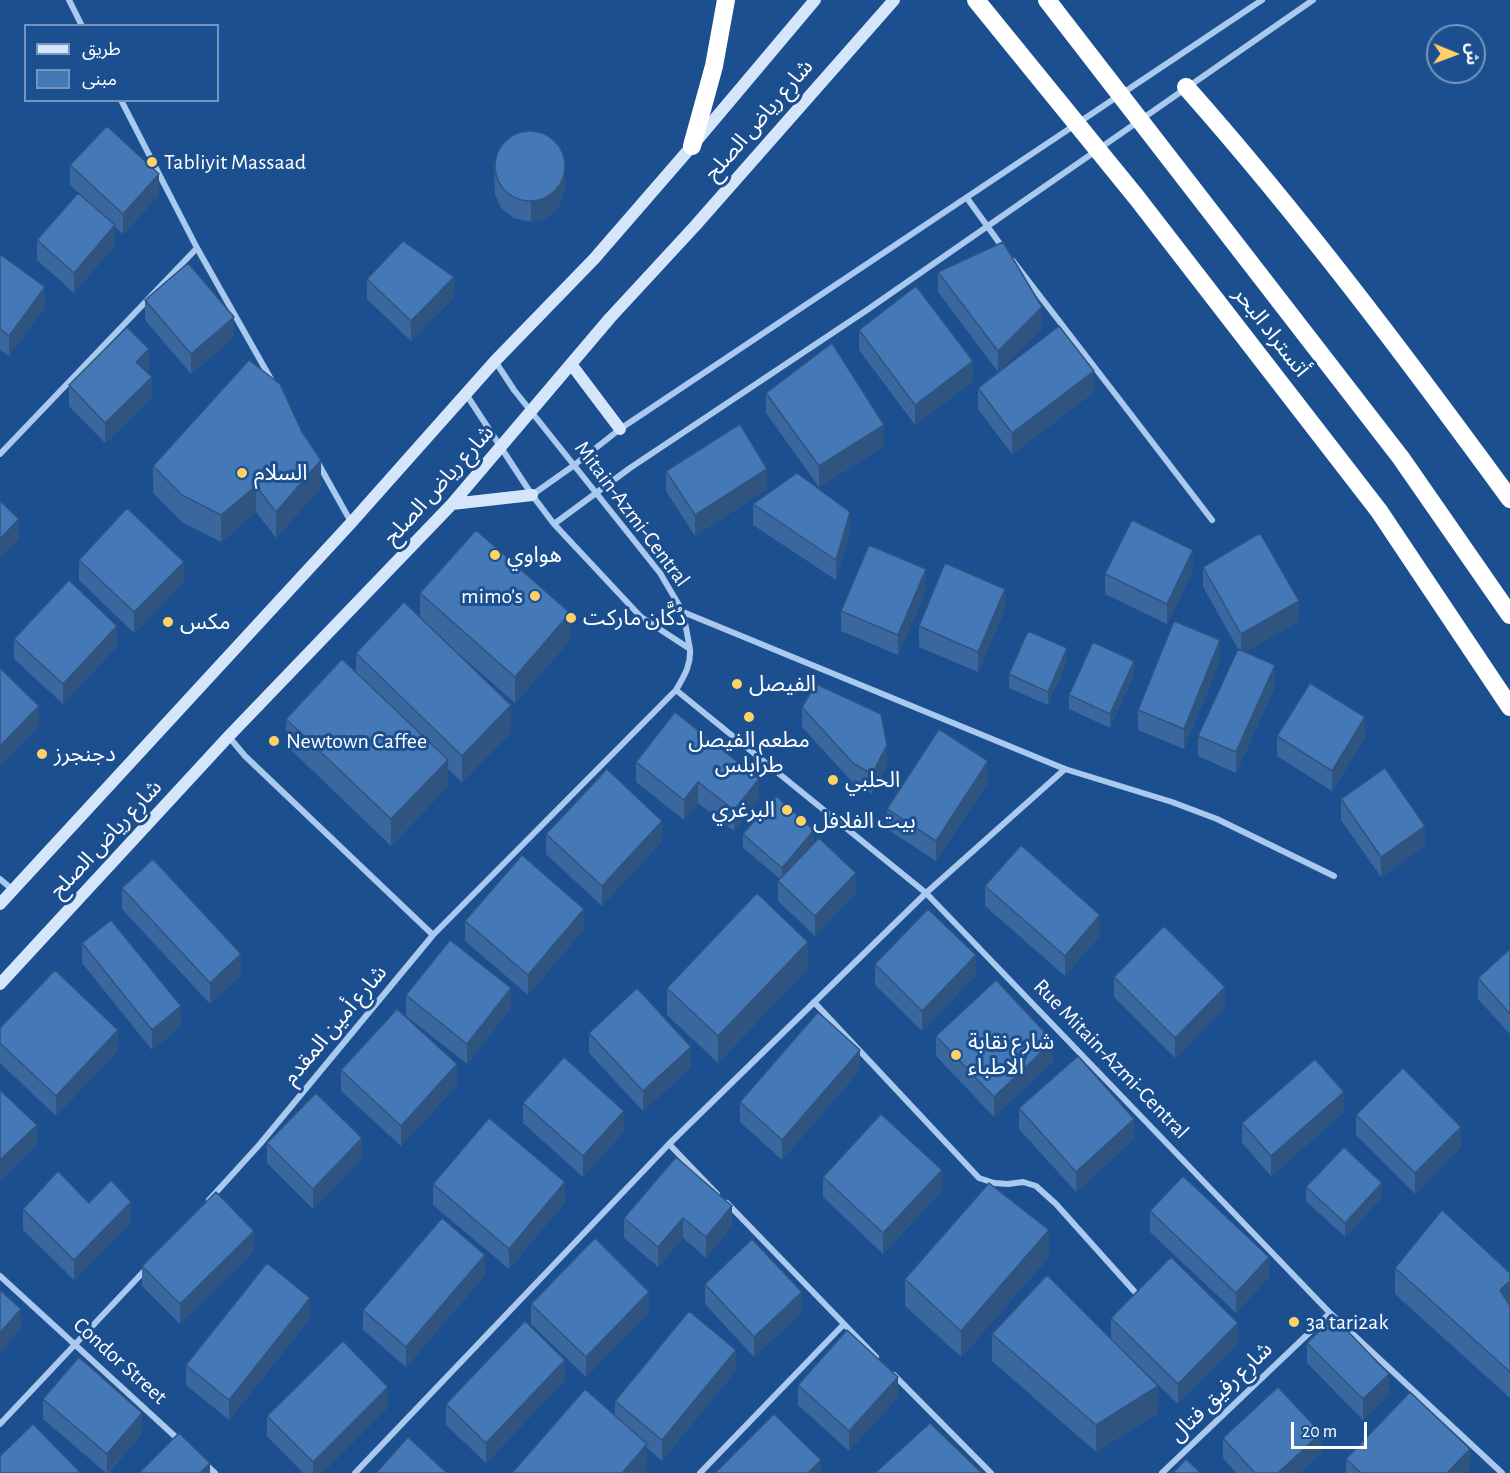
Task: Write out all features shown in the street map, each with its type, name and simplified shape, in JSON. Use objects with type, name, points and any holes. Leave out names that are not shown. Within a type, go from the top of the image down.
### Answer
[{"type":"highway","points":[[692,146],[714,66],[726,0]]},
{"type":"highway","name":"أتستراد البحر","points":[[976,0],[1137,198],[1379,512],[1510,707]]},
{"type":"highway","name":"أتستراد البحر","points":[[1047,0],[1401,458],[1510,615]]},
{"type":"highway","points":[[1186,87],[1279,196],[1374,316],[1510,499]]},
{"type":"street","points":[[69,0],[81,24]]},
{"type":"street","name":"شارع رياض الصلح","points":[[0,904],[351,523],[495,361],[594,259],[815,0]]},
{"type":"street","name":"شارع رياض الصلح","points":[[0,984],[228,737],[452,504],[571,364],[894,0]]},
{"type":"street","points":[[452,504],[532,495],[620,429],[1262,0]]},
{"type":"street","points":[[554,524],[630,468],[848,323],[1313,0]]},
{"type":"street","points":[[122,102],[197,248],[278,392]]},
{"type":"street","points":[[967,198],[1212,520]]},
{"type":"street","points":[[0,454],[197,248]]},
{"type":"street","name":"Mitain-Azmi-Central","points":[[495,361],[531,412],[660,573],[683,612],[690,649]]},
{"type":"street","points":[[571,364],[620,429]]},
{"type":"street","points":[[466,394],[532,495],[554,524],[641,617],[690,649]]},
{"type":"street","points":[[312,452],[351,523]]},
{"type":"street","points":[[683,612],[1065,769],[1172,802],[1217,819],[1334,876]]},
{"type":"street","name":"شارع أمين المقدم","points":[[204,1205],[260,1144],[433,935],[676,690],[686,674],[690,661],[690,649]]},
{"type":"street","name":"Rue Mitain-Azmi-Central","points":[[676,690],[926,893],[1330,1313],[1502,1473]]},
{"type":"street","points":[[228,737],[245,756],[433,935]]},
{"type":"street","points":[[355,1473],[669,1144],[926,893],[1065,769]]},
{"type":"street","points":[[0,879],[13,890]]},
{"type":"street","points":[[814,1002],[979,1178],[994,1183],[1023,1182],[1036,1186],[1056,1204],[1134,1291]]},
{"type":"street","points":[[669,1144],[991,1473]]},
{"type":"street","points":[[0,1424],[156,1258]]},
{"type":"street","name":"Condor Street","points":[[0,1276],[189,1449]]},
{"type":"street","name":"شارع رفيق فتال","points":[[1162,1473],[1330,1313]]},
{"type":"street","points":[[700,1473],[844,1324]]},
{"type":"street","points":[[198,1457],[215,1473]]},
{"type":"building","points":[[107,126],[159,174],[123,214],[70,165]]},
{"type":"building","points":[[530,131],[543,134],[555,141],[562,153],[565,166],[562,179],[555,191],[543,198],[530,201],[517,198],[505,191],[498,179],[495,166],[498,153],[505,141],[517,134]]},
{"type":"building","points":[[78,193],[115,225],[74,273],[37,240]]},
{"type":"building","points":[[403,241],[454,277],[411,321],[367,279]]},
{"type":"building","points":[[1003,242],[1042,307],[998,351],[938,272]]},
{"type":"building","points":[[0,254],[45,287],[9,336],[0,329]]},
{"type":"building","points":[[188,263],[234,317],[191,354],[145,300]]},
{"type":"building","points":[[916,286],[973,361],[915,405],[859,330]]},
{"type":"building","points":[[1059,326],[1094,371],[1012,433],[978,388]]},
{"type":"building","points":[[127,327],[149,349],[136,362],[152,377],[105,423],[69,385]]},
{"type":"building","points":[[832,343],[884,425],[819,466],[766,393]]},
{"type":"building","name":"السلام","points":[[249,360],[280,384],[302,432],[321,460],[276,512],[256,486],[221,515],[182,495],[153,466]]},
{"type":"building","points":[[740,424],[767,469],[695,515],[666,471]]},
{"type":"building","points":[[797,473],[850,512],[836,560],[753,504]]},
{"type":"building","points":[[0,501],[19,519],[0,539]]},
{"type":"building","points":[[127,508],[184,562],[134,612],[79,560]]},
{"type":"building","points":[[1132,520],[1193,550],[1167,604],[1105,574]]},
{"type":"building","points":[[476,530],[570,613],[515,677],[420,593]]},
{"type":"building","points":[[1260,533],[1299,601],[1241,634],[1203,567]]},
{"type":"building","points":[[869,545],[926,569],[898,635],[841,611]]},
{"type":"building","points":[[945,563],[1005,589],[978,652],[919,626]]},
{"type":"building","points":[[69,580],[117,626],[63,684],[14,639]]},
{"type":"building","points":[[404,602],[511,705],[462,756],[356,653]]},
{"type":"building","points":[[1174,621],[1220,640],[1184,729],[1138,710]]},
{"type":"building","points":[[1028,631],[1067,648],[1048,692],[1009,674]]},
{"type":"building","points":[[1093,642],[1134,661],[1110,714],[1069,695]]},
{"type":"building","points":[[1238,649],[1275,665],[1236,752],[1198,736]]},
{"type":"building","points":[[342,659],[448,760],[391,819],[286,719]]},
{"type":"building","points":[[0,668],[39,706],[0,746]]},
{"type":"building","points":[[1310,683],[1365,717],[1332,771],[1277,736]]},
{"type":"building","points":[[816,684],[881,714],[887,745],[872,774],[853,763],[802,707]]},
{"type":"building","points":[[675,712],[759,779],[734,810],[698,782],[684,800],[636,762]]},
{"type":"building","points":[[939,729],[988,761],[936,841],[887,809]]},
{"type":"building","points":[[1385,768],[1425,826],[1381,857],[1341,799]]},
{"type":"building","points":[[607,769],[662,821],[602,886],[546,834]]},
{"type":"building","points":[[776,796],[814,830],[782,868],[743,834]]},
{"type":"building","points":[[819,838],[856,873],[815,916],[778,881]]},
{"type":"building","points":[[1021,845],[1100,915],[1065,956],[985,886]]},
{"type":"building","points":[[522,855],[584,909],[528,975],[465,921]]},
{"type":"building","points":[[153,859],[241,954],[210,983],[122,888]]},
{"type":"building","points":[[757,893],[808,942],[718,1036],[667,988]]},
{"type":"building","points":[[928,909],[976,955],[922,1011],[875,964]]},
{"type":"building","points":[[111,920],[181,1006],[152,1030],[82,943]]},
{"type":"building","points":[[1164,926],[1225,987],[1175,1038],[1114,977]]},
{"type":"building","points":[[450,940],[511,988],[467,1044],[406,995]]},
{"type":"building","points":[[1510,949],[1510,1014],[1478,978]]},
{"type":"building","points":[[55,970],[118,1030],[56,1096],[0,1043],[0,1028]]},
{"type":"building","points":[[996,980],[1053,1041],[994,1097],[936,1036]]},
{"type":"building","points":[[637,988],[691,1047],[643,1091],[589,1033]]},
{"type":"building","points":[[397,1009],[457,1064],[401,1126],[341,1070]]},
{"type":"building","points":[[818,1012],[860,1050],[782,1140],[740,1102]]},
{"type":"building","points":[[1078,1056],[1134,1119],[1076,1172],[1019,1108]]},
{"type":"building","points":[[564,1057],[624,1111],[583,1156],[523,1103]]},
{"type":"building","points":[[1315,1059],[1344,1092],[1271,1156],[1242,1123]]},
{"type":"building","points":[[1403,1068],[1461,1127],[1415,1173],[1356,1115]]},
{"type":"building","points":[[0,1090],[37,1125],[0,1160]]},
{"type":"building","points":[[316,1093],[362,1138],[313,1189],[267,1143]]},
{"type":"building","points":[[881,1114],[942,1170],[883,1233],[823,1177]]},
{"type":"building","points":[[489,1118],[565,1182],[509,1249],[433,1184]]},
{"type":"building","points":[[1344,1147],[1382,1183],[1345,1223],[1306,1187]]},
{"type":"building","points":[[676,1157],[732,1206],[706,1237],[683,1218],[658,1247],[624,1218]]},
{"type":"building","points":[[58,1171],[89,1203],[111,1180],[131,1202],[74,1260],[23,1209]]},
{"type":"building","points":[[1183,1176],[1269,1257],[1236,1293],[1150,1211]]},
{"type":"building","points":[[989,1183],[1049,1230],[961,1331],[905,1279]]},
{"type":"building","points":[[216,1192],[254,1231],[180,1304],[142,1266]]},
{"type":"building","points":[[1442,1210],[1510,1273],[1510,1281],[1500,1290],[1510,1306],[1510,1372],[1395,1268]]},
{"type":"building","points":[[442,1218],[485,1255],[406,1347],[363,1310]]},
{"type":"building","points":[[595,1238],[649,1292],[586,1357],[531,1304]]},
{"type":"building","points":[[752,1239],[802,1292],[754,1337],[705,1284]]},
{"type":"building","points":[[1171,1257],[1238,1323],[1178,1384],[1111,1318]]},
{"type":"building","points":[[267,1263],[310,1298],[229,1400],[186,1365]]},
{"type":"building","points":[[1047,1275],[1158,1386],[1096,1425],[992,1334]]},
{"type":"building","points":[[0,1290],[21,1309],[0,1333]]},
{"type":"building","points":[[689,1311],[736,1350],[662,1440],[615,1401]]},
{"type":"building","points":[[1334,1317],[1389,1374],[1363,1399],[1307,1343]]},
{"type":"building","points":[[525,1321],[565,1360],[486,1443],[446,1404]]},
{"type":"building","points":[[847,1330],[898,1377],[849,1431],[798,1385]]},
{"type":"building","points":[[343,1341],[388,1387],[313,1462],[267,1416]]},
{"type":"building","points":[[79,1357],[142,1413],[107,1454],[43,1399]]},
{"type":"building","points":[[1278,1387],[1321,1433],[1278,1473],[1255,1473],[1223,1438]]},
{"type":"building","points":[[585,1389],[647,1444],[622,1473],[512,1473]]},
{"type":"building","points":[[1410,1392],[1470,1449],[1447,1473],[1361,1473],[1346,1459]]},
{"type":"building","points":[[774,1414],[821,1460],[808,1473],[715,1473]]},
{"type":"building","points":[[930,1423],[982,1473],[875,1473]]},
{"type":"building","points":[[33,1424],[81,1473],[0,1473],[0,1456]]},
{"type":"building","points":[[179,1433],[210,1463],[200,1473],[139,1473]]},
{"type":"building","points":[[408,1437],[447,1473],[376,1473]]},
{"type":"building","points":[[1186,1459],[1201,1473],[1173,1473]]},
{"type":"place","name":"Tabliyit Massaad","points":[[152,162]]},
{"type":"place","name":"السلام","points":[[242,473]]},
{"type":"place","name":"هواوي","points":[[495,555]]},
{"type":"place","name":"mimo's","points":[[535,596]]},
{"type":"place","name":"دُكَّان ماركت","points":[[571,618]]},
{"type":"place","name":"مكس","points":[[168,622]]},
{"type":"place","name":"الفيصل","points":[[737,684]]},
{"type":"place","name":"مطعم الفيصل طرابلس","points":[[749,717]]},
{"type":"place","name":"Newtown Caffee","points":[[274,741]]},
{"type":"place","name":"دجنجرز","points":[[42,754]]},
{"type":"place","name":"الحلبي","points":[[833,780]]},
{"type":"place","name":"البرغري","points":[[787,810]]},
{"type":"place","name":"بيت الفلافل","points":[[801,821]]},
{"type":"place","name":"شارع نقابة الاطباء","points":[[956,1055]]},
{"type":"place","name":"3a tari2ak","points":[[1294,1322]]}]
